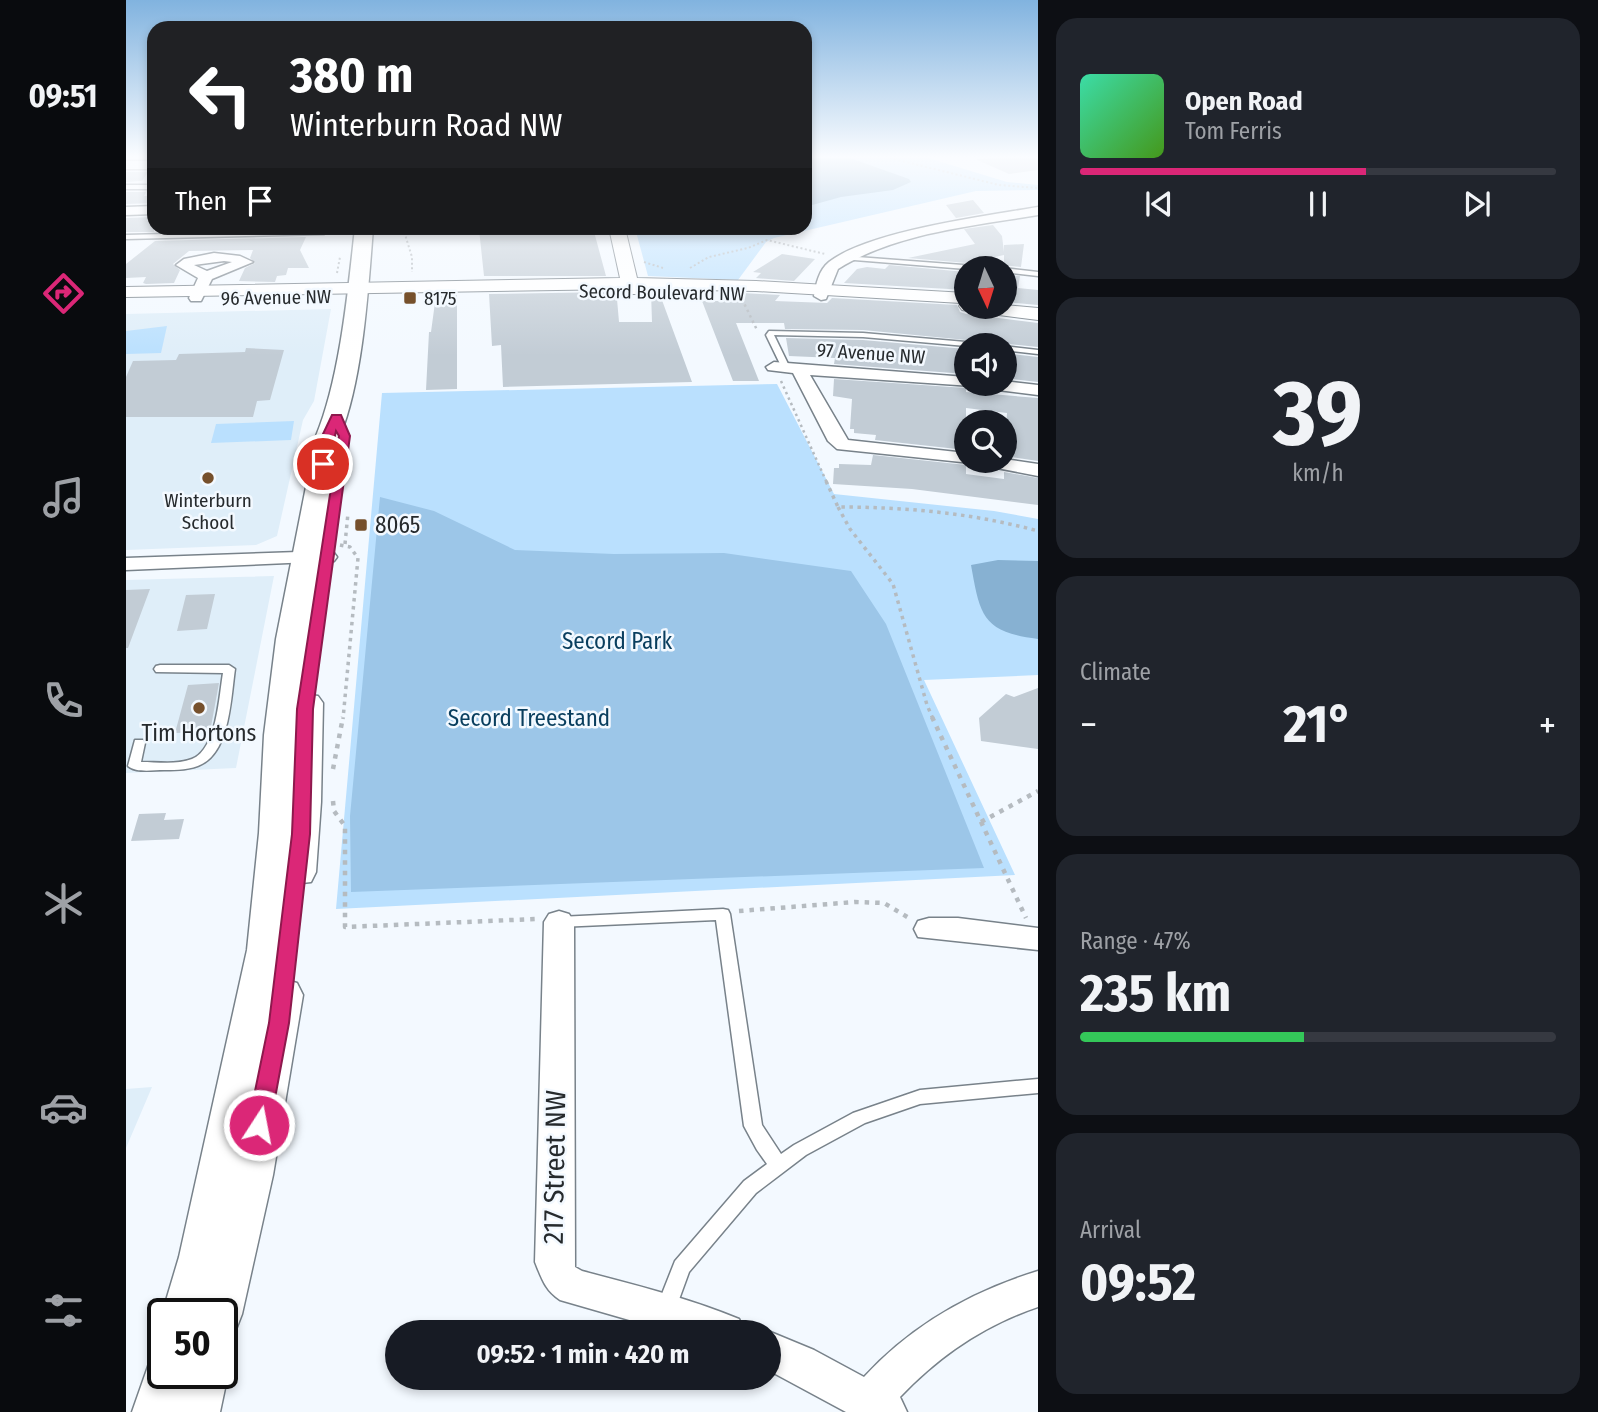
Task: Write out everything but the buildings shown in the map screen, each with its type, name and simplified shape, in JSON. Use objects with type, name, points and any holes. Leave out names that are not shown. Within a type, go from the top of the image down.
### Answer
[{"type":"main road","points":[[220,1298],[249,1175],[279,1023],[301,834],[305,709],[326,553],[328,436],[337,418],[358,291],[363,235]]},
{"type":"main road","points":[[192,1298],[239,1099],[268,950],[278,833],[281,735],[292,639],[326,553]]},
{"type":"main road","points":[[160,1412],[167,1389]]},
{"type":"main road","points":[[192,1412],[197,1389]]},
{"type":"street","points":[[822,292],[828,273],[844,258],[874,246],[936,235],[973,224]]},
{"type":"street","points":[[619,235],[631,287]]},
{"type":"street","name":"Secord Boulevard NW","points":[[358,291],[631,287],[954,298]]},
{"type":"street","name":"96 Avenue NW","points":[[126,298],[201,288]]},
{"type":"street","name":"96 Avenue NW","points":[[126,292],[201,288],[358,291]]},
{"type":"street","name":"Secord Boulevard NW","points":[[822,292],[954,305]]},
{"type":"street","points":[[1017,303],[1038,305]]},
{"type":"street","name":"Secord Boulevard NW","points":[[1017,312],[1038,314]]},
{"type":"street","points":[[786,368],[837,441],[843,445],[954,458]]},
{"type":"street","name":"97 Avenue NW","points":[[786,368],[954,381]]},
{"type":"street","points":[[1017,387],[1038,390]]},
{"type":"street","points":[[1017,466],[1038,470]]},
{"type":"street","points":[[126,564],[326,553]]},
{"type":"street","name":"217 Street NW","points":[[559,922],[554,1262],[561,1279],[574,1287],[691,1320]]},
{"type":"street","points":[[929,929],[958,929],[1033,938]]},
{"type":"street","points":[[781,1357],[878,1407],[899,1367],[958,1321],[990,1305],[1038,1289]]},
{"type":"lane","points":[[126,237],[205,235]]},
{"type":"lane","points":[[844,258],[954,266]]},
{"type":"lane","points":[[1017,272],[1038,274]]},
{"type":"lane","points":[[786,368],[770,335],[772,332],[863,335],[954,343]]},
{"type":"lane","points":[[1017,350],[1038,352]]},
{"type":"lane","points":[[139,743],[134,766],[194,763],[209,754],[217,738],[229,669],[160,669]]},
{"type":"lane","points":[[559,922],[723,914],[753,1126],[762,1145],[779,1166]]},
{"type":"lane","points":[[666,1311],[682,1267],[750,1188],[800,1150],[859,1118],[920,1097],[1038,1086]]},
{"type":"path","points":[[403,235],[403,240],[413,253],[412,271],[405,275]]},
{"type":"path","points":[[686,270],[709,257],[748,248],[767,240],[844,258]]},
{"type":"path","points":[[625,259],[659,265],[666,269]]},
{"type":"path","points":[[786,368],[838,507],[850,529],[893,584],[921,691],[1033,938]]},
{"type":"path","points":[[838,507],[931,508],[987,516],[1038,531]]},
{"type":"path","points":[[326,553],[348,513]]},
{"type":"path","points":[[981,822],[1038,791]]},
{"type":"path","points":[[723,914],[855,902],[884,904],[929,929]]},
{"type":"path","points":[[345,927],[533,919],[559,922]]},
{"type":"shaded area","name":"Winterburn School","points":[[331,309],[314,401],[303,420],[277,536],[256,545],[126,550],[126,314]]},
{"type":"shaded area","points":[[998,560],[1038,561],[1038,639],[1005,632],[995,626],[981,609],[971,565]]},
{"type":"shaded area","points":[[274,576],[236,768],[126,773],[126,580]]},
{"type":"shaded area","points":[[152,1087],[126,1148],[126,1089]]},
{"type":"green space","points":[[812,224],[835,224],[812,229]]},
{"type":"green space","points":[[637,235],[787,235],[766,242],[738,280],[648,276]]},
{"type":"green space","points":[[167,326],[161,353],[126,354],[126,331]]},
{"type":"green space","name":"Secord Treestand","points":[[777,384],[834,494],[994,511],[1038,519],[1038,675],[924,680],[1015,875],[336,909],[382,393]]},
{"type":"green space","points":[[294,421],[291,440],[211,443],[216,424]]},
{"type":"green space","name":"Secord Treestand","points":[[380,497],[434,511],[515,550],[614,554],[724,553],[851,571],[886,624],[984,868],[351,892],[350,816]]},
{"type":"place","name":"8175","points":[[410,298]]},
{"type":"place","name":"Winterburn School","points":[[208,478]]},
{"type":"place","name":"8065","points":[[361,525]]},
{"type":"place","name":"Tim Hortons","points":[[199,708]]},
{"type":"route","points":[[259,1125],[279,1023],[301,834],[305,709],[345,436],[337,418],[328,436],[323,464]]},
{"type":"park label","name":"Secord Park","points":[[617,641]]}]
